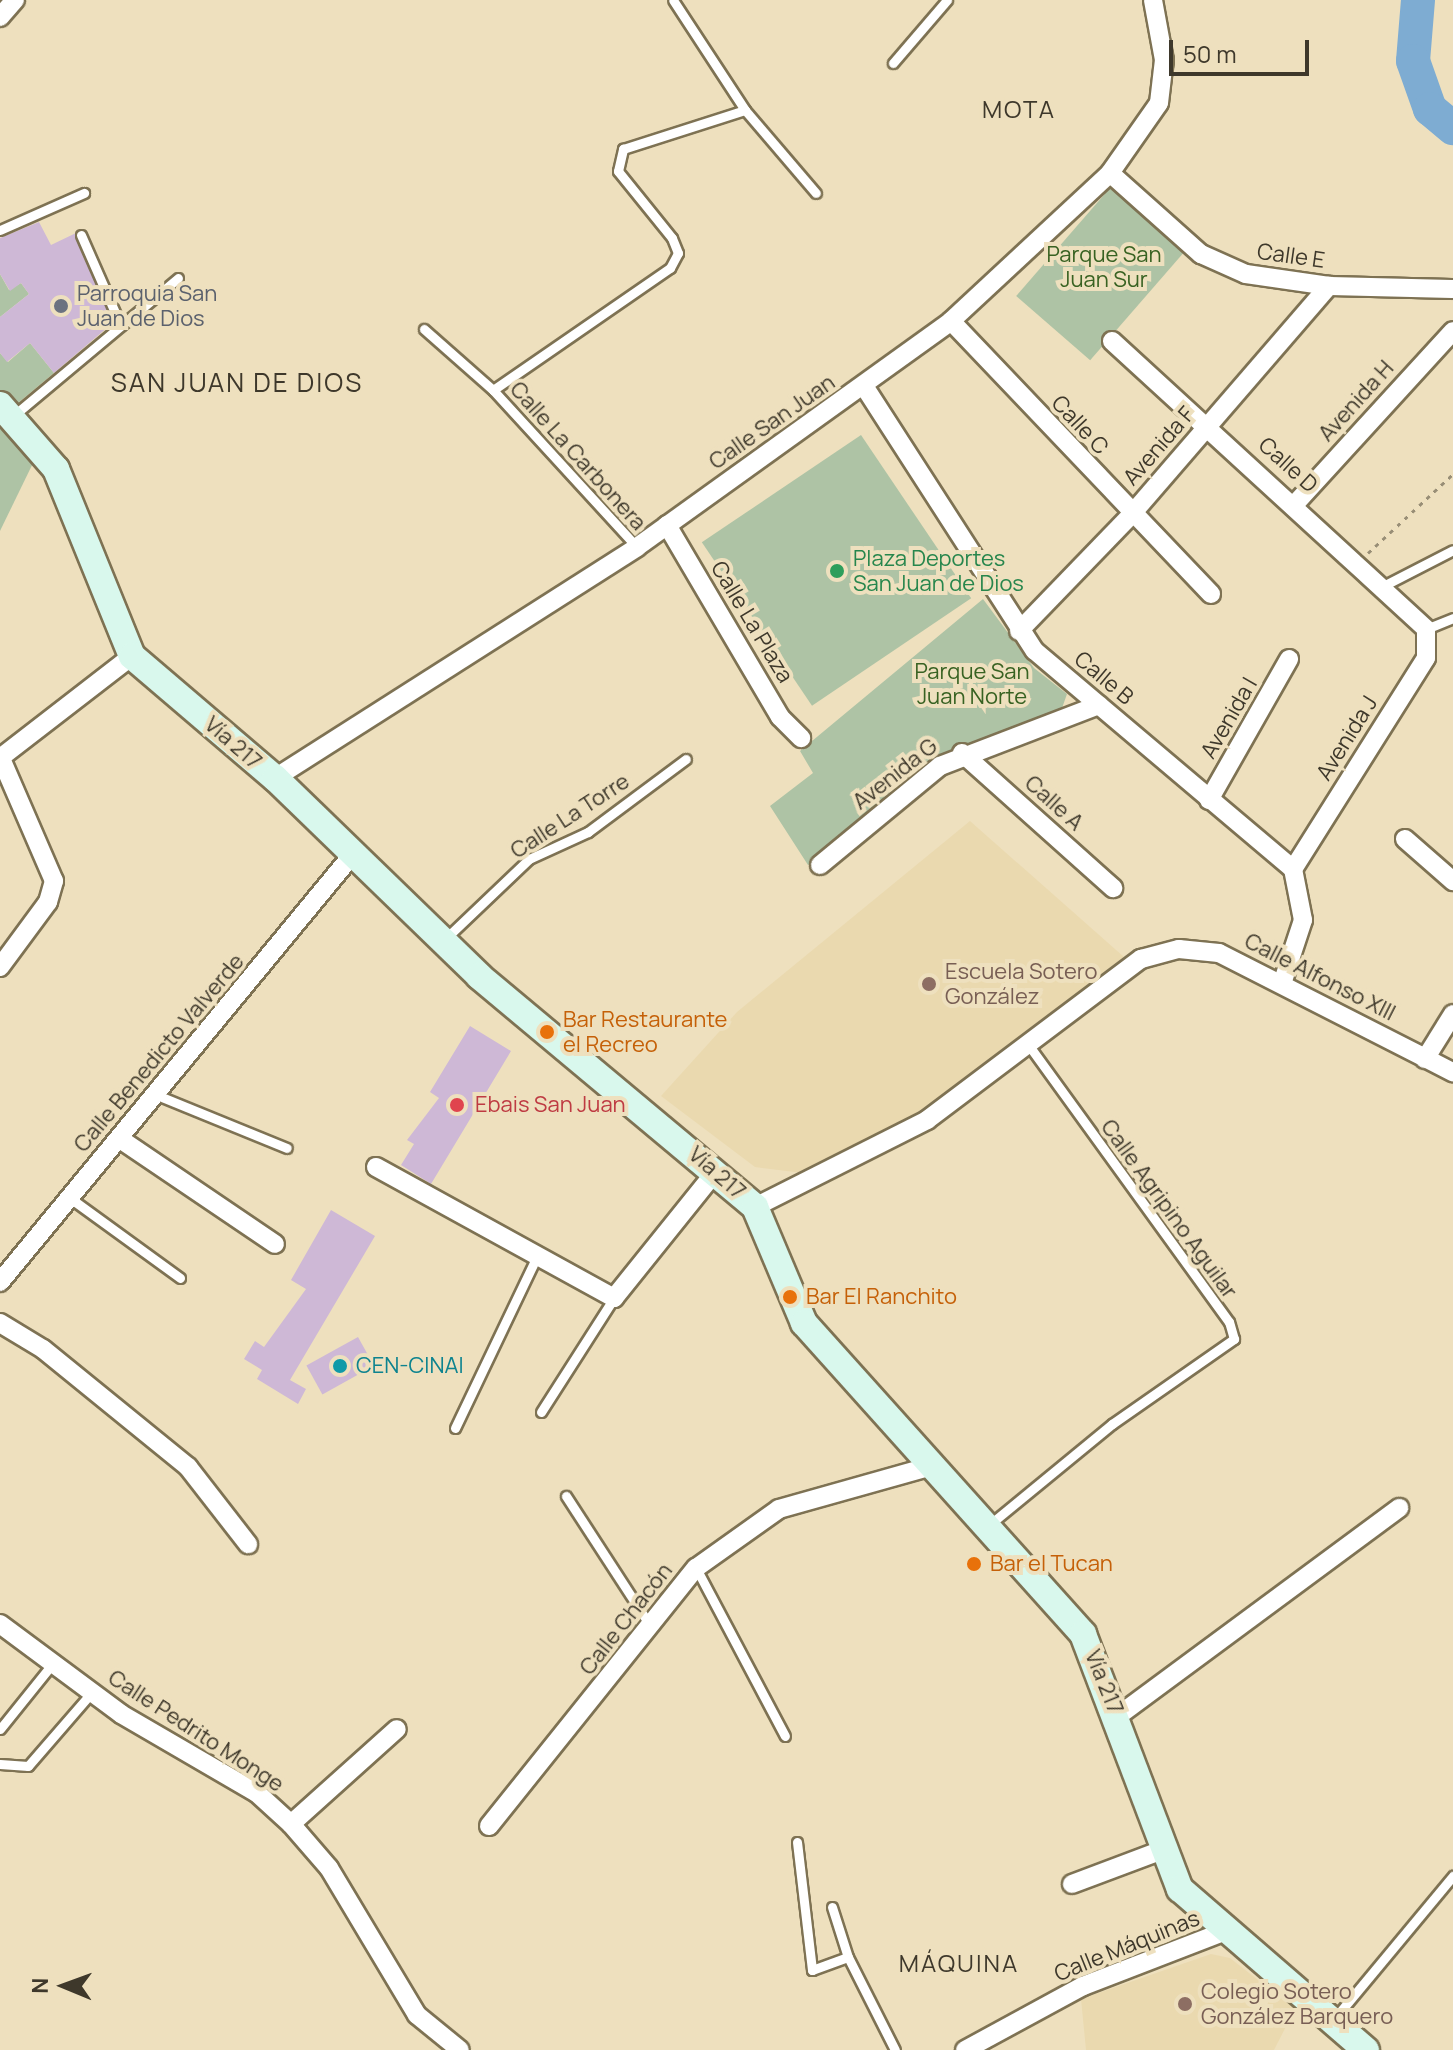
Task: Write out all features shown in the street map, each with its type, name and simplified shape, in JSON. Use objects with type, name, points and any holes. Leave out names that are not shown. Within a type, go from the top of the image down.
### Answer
[{"type":"main road","name":"Vía 217","points":[[6,411],[56,469],[132,656],[275,778],[442,941],[755,1207],[804,1323],[1083,1634],[1118,1716],[1160,1851],[1180,1889],[1223,1932],[1366,2050]]},
{"type":"street","points":[[0,17],[15,0]]},
{"type":"street","name":"Calle San Juan","points":[[275,778],[637,547],[951,321],[1110,173],[1159,103],[1164,60],[1153,0]]},
{"type":"street","name":"Calle E","points":[[1110,173],[1201,254],[1246,274],[1329,286],[1453,289]]},
{"type":"street","name":"Avenida F","points":[[1019,631],[1131,515],[1329,286]]},
{"type":"street","name":"Calle C","points":[[951,321],[1131,515],[1211,594]]},
{"type":"street","name":"Avenida H","points":[[1295,504],[1453,331]]},
{"type":"street","name":"Calle D","points":[[1112,341],[1385,585],[1426,629]]},
{"type":"street","name":"Calle B","points":[[864,386],[1019,631],[1099,705],[1293,869]]},
{"type":"street","name":"Calle La Plaza","points":[[667,525],[780,717],[801,738]]},
{"type":"street","name":"Avenida J","points":[[1293,869],[1426,658],[1426,629]]},
{"type":"street","points":[[0,967],[48,902],[54,881],[1,760],[132,656]]},
{"type":"street","name":"Avenida I","points":[[1209,800],[1289,659]]},
{"type":"street","name":"Avenida G","points":[[820,865],[962,753],[1099,705]]},
{"type":"street","name":"Calle A","points":[[962,753],[1113,888]]},
{"type":"street","points":[[1405,839],[1453,881]]},
{"type":"street","name":"Calle Benedicto Valverde","points":[[0,1282],[353,854]]},
{"type":"street","points":[[1283,981],[1303,920],[1293,869]]},
{"type":"street","name":"Calle Alfonso XIII","points":[[755,1207],[927,1120],[1141,959],[1179,949],[1219,953],[1283,981],[1453,1072]]},
{"type":"street","points":[[1425,1059],[1453,1014]]},
{"type":"street","points":[[120,1139],[275,1244]]},
{"type":"street","points":[[376,1167],[536,1258],[614,1298],[716,1171]]},
{"type":"street","points":[[0,1323],[177,1457],[248,1544]]},
{"type":"street","name":"Calle Chacón","points":[[489,1826],[566,1738],[649,1624],[696,1568],[779,1509],[838,1498],[932,1466]]},
{"type":"street","points":[[1118,1716],[1399,1508]]},
{"type":"street","name":"Calle Pedrito Monge","points":[[0,1624],[55,1661],[92,1692],[257,1793],[291,1824],[329,1868],[417,2015],[460,2050]]},
{"type":"street","points":[[291,1824],[397,1729]]},
{"type":"street","points":[[1072,1884],[1160,1851]]},
{"type":"street","name":"Calle Máquinas","points":[[965,2050],[1083,1986],[1223,1932]]},
{"type":"lane","points":[[673,0],[745,110],[816,193]]},
{"type":"lane","points":[[893,63],[947,0]]},
{"type":"lane","name":"Calle La Carbonera","points":[[493,390],[670,268],[678,253],[672,238],[618,171],[623,149],[745,110]]},
{"type":"lane","points":[[0,230],[84,193]]},
{"type":"lane","points":[[81,235],[121,326]]},
{"type":"lane","points":[[6,411],[121,326],[178,278]]},
{"type":"lane","name":"Calle La Carbonera","points":[[424,329],[493,390],[637,547]]},
{"type":"lane","points":[[1385,585],[1453,550]]},
{"type":"lane","points":[[1426,629],[1453,618]]},
{"type":"lane","name":"Calle La Torre","points":[[442,941],[529,859],[588,832],[686,759]]},
{"type":"lane","name":"Calle Agripino Aguilar","points":[[986,1527],[1112,1424],[1234,1339],[1229,1322],[1028,1044]]},
{"type":"lane","points":[[157,1095],[287,1148]]},
{"type":"lane","points":[[70,1198],[180,1278]]},
{"type":"lane","points":[[455,1428],[536,1258]]},
{"type":"lane","points":[[541,1412],[614,1298]]},
{"type":"lane","points":[[566,1496],[649,1624]]},
{"type":"lane","points":[[696,1568],[785,1736]]},
{"type":"lane","points":[[0,1729],[55,1661]]},
{"type":"lane","points":[[0,1764],[28,1766],[92,1692]]},
{"type":"lane","points":[[797,1842],[812,1970],[848,1957]]},
{"type":"lane","points":[[1331,2022],[1453,1876]]},
{"type":"lane","points":[[832,1907],[848,1957],[895,2050]]},
{"type":"path","points":[[1359,562],[1453,474]]},
{"type":"shaded area","name":"Escuela Sotero González","points":[[970,821],[1124,957],[912,1117],[803,1173],[755,1167],[661,1096],[737,1012]]},
{"type":"shaded area","name":"Colegio Sotero González Barquero","points":[[1211,1954],[1230,1958],[1295,2009],[1274,2050],[1086,2050],[1081,1999]]},
{"type":"green space","name":"Parque San Juan Sur","points":[[1110,188],[1184,252],[1090,360],[1016,296]]},
{"type":"green space","points":[[0,274],[9,290],[21,283],[29,294],[0,317]]},
{"type":"green space","points":[[30,343],[54,373],[12,408],[0,396],[0,353],[8,362]]},
{"type":"green space","points":[[0,428],[35,459],[0,531]]},
{"type":"green space","name":"Plaza Deportes San Juan de Dios","points":[[861,435],[971,598],[812,706],[702,542]]},
{"type":"green space","name":"Parque San Juan Norte","points":[[983,599],[1034,668],[1067,694],[1061,711],[950,752],[808,865],[770,806],[813,773],[800,751]]},
{"type":"building","name":"Parroquia San Juan de Dios","points":[[39,222],[51,245],[76,233],[115,321],[54,373],[30,343],[7,362],[0,353],[0,317],[29,294],[21,283],[10,291],[0,274],[0,238]]},
{"type":"building","name":"Ebais San Juan","points":[[470,1026],[511,1051],[431,1184],[401,1165],[414,1144],[407,1140],[439,1098],[430,1092]]},
{"type":"building","points":[[331,1210],[375,1236],[290,1380],[306,1389],[298,1404],[257,1379],[262,1370],[244,1359],[255,1341],[264,1347],[306,1289],[291,1280]]},
{"type":"building","name":"CEN-CINAI","points":[[358,1337],[374,1366],[322,1394],[306,1366]]},
{"type":"waterway","points":[[1418,0],[1413,61],[1430,109],[1453,128]]},
{"type":"place","name":"Parroquia San Juan de Dios","points":[[61,306]]},
{"type":"place","name":"Plaza Deportes San Juan de Dios","points":[[837,571]]},
{"type":"place","name":"Escuela Sotero González","points":[[929,984]]},
{"type":"place","name":"Bar Restaurante el Recreo","points":[[547,1032]]},
{"type":"place","name":"Ebais San Juan","points":[[457,1105]]},
{"type":"place","name":"Bar El Ranchito","points":[[790,1297]]},
{"type":"place","name":"CEN-CINAI","points":[[340,1366]]},
{"type":"place","name":"Bar el Tucan","points":[[974,1564]]},
{"type":"place","name":"Colegio Sotero González Barquero","points":[[1185,2004]]},
{"type":"district","name":"MOTA","points":[[1019,109]]},
{"type":"district","name":"SAN JUAN DE DIOS","points":[[237,383]]},
{"type":"district","name":"MÁQUINA","points":[[959,1963]]}]
